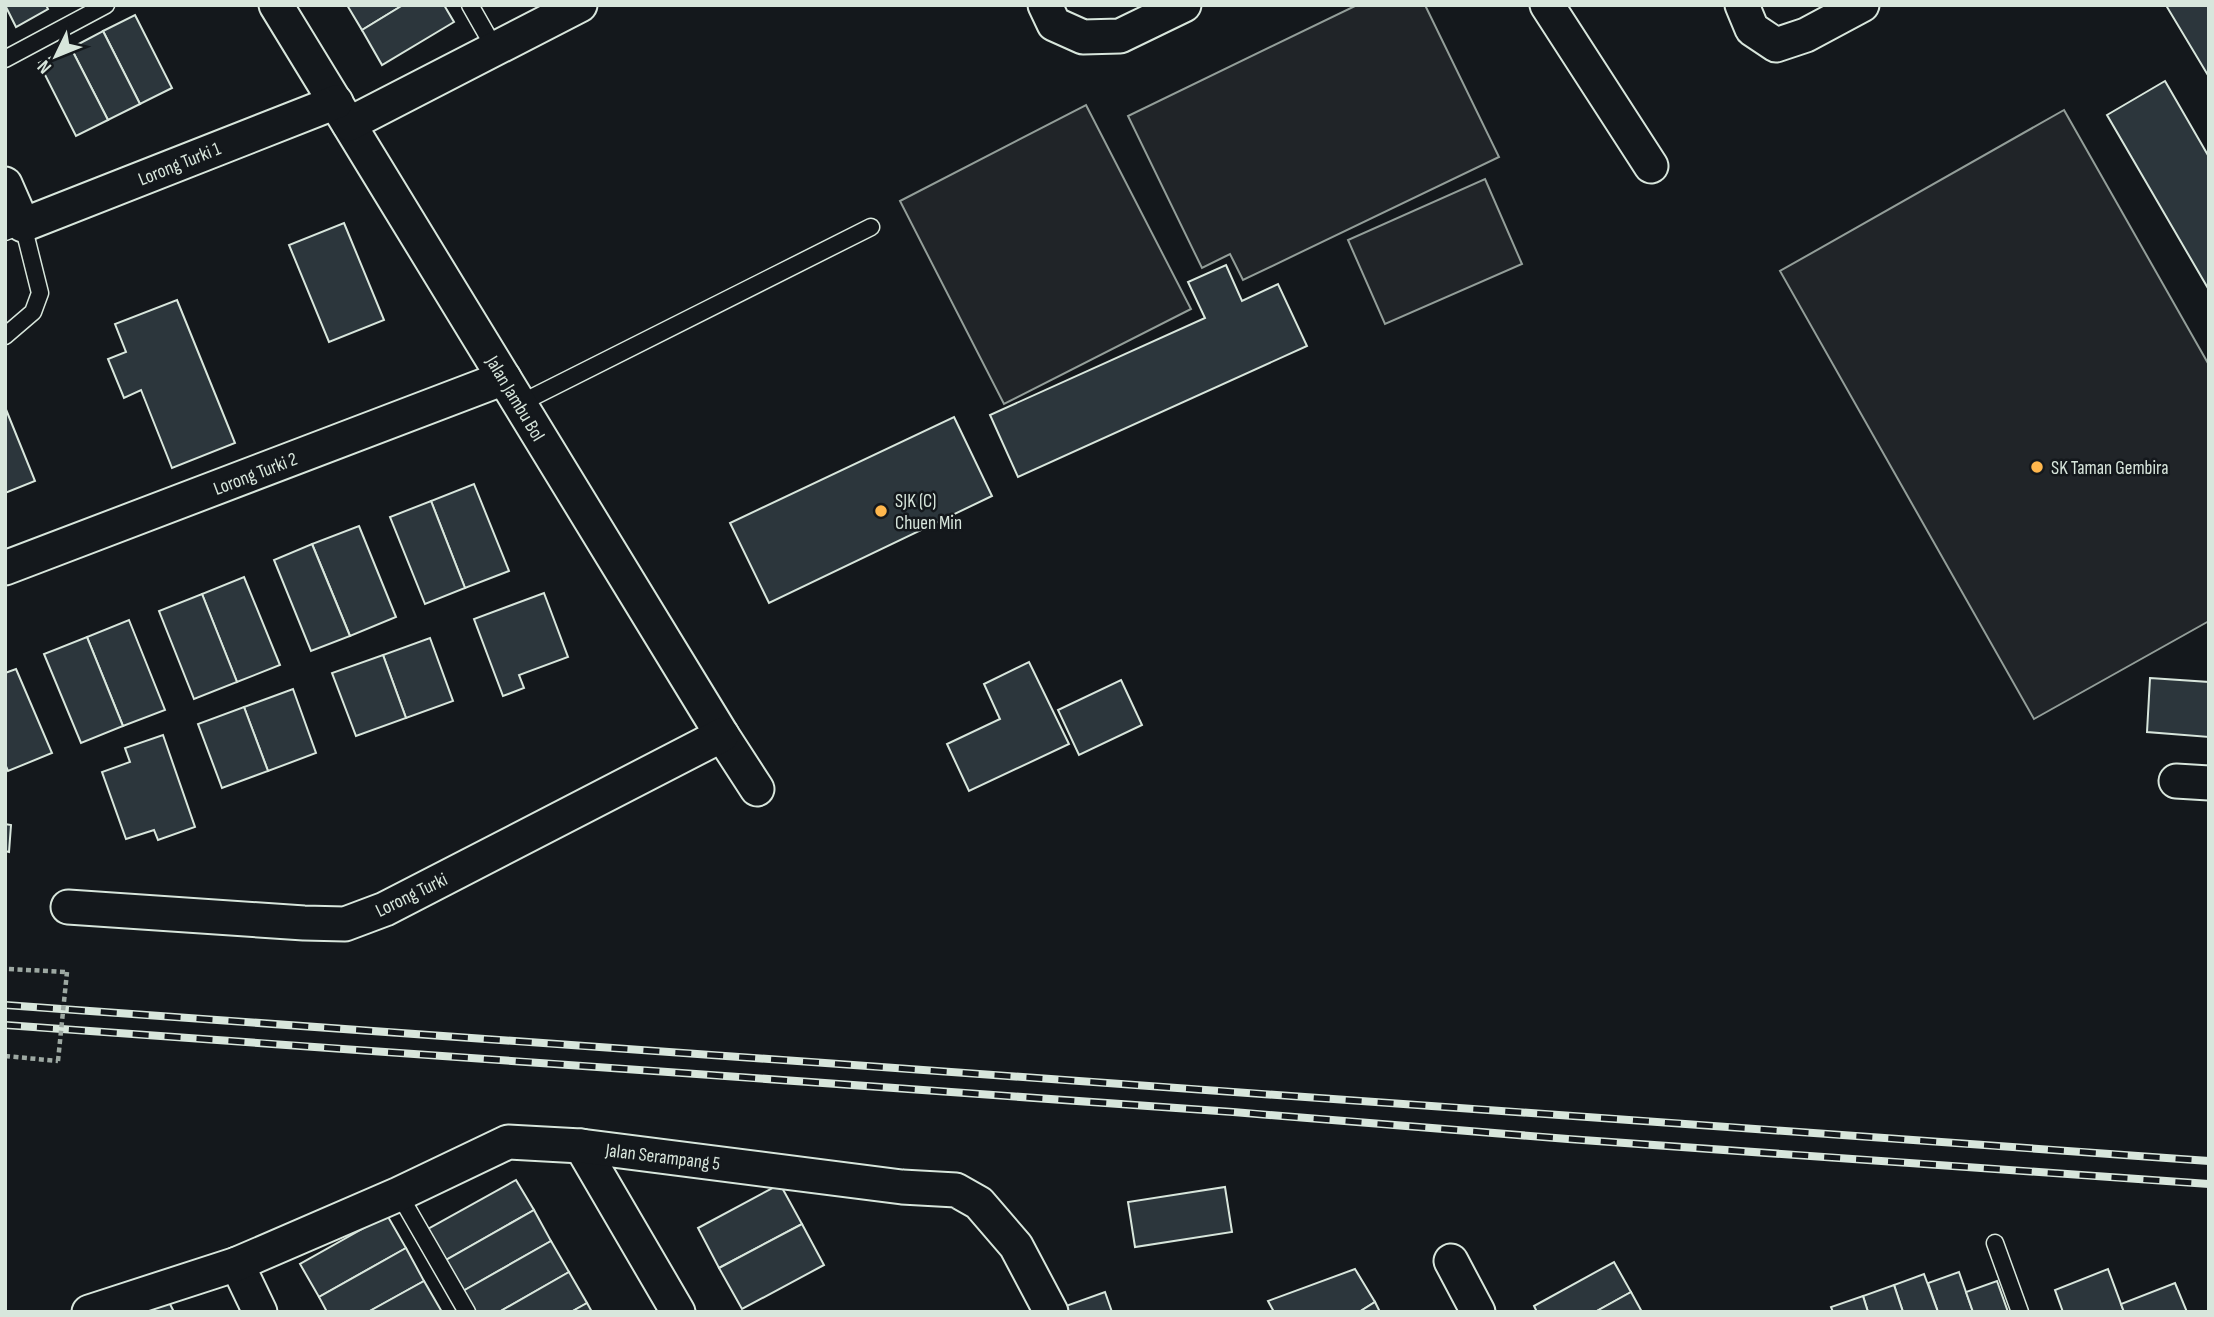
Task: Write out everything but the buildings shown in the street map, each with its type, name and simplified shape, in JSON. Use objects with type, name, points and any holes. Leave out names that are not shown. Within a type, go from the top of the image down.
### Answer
[{"type":"street","name":"Jalan Jambu Bol","points":[[276,5],[757,789]]},
{"type":"street","name":"Lorong Turki 1","points":[[14,229],[342,113],[495,49],[580,5]]},
{"type":"street","points":[[1050,15],[1083,37],[1120,36],[1184,5]]},
{"type":"street","points":[[1546,5],[1651,166]]},
{"type":"street","points":[[1742,5],[1752,29],[1776,45],[1806,35],[1861,5]]},
{"type":"street","points":[[5,184],[14,229]]},
{"type":"street","name":"Lorong Turki 2","points":[[5,568],[512,391]]},
{"type":"street","name":"Lorong Turki","points":[[68,907],[345,924],[385,909],[722,735]]},
{"type":"street","points":[[2176,781],[2209,783]]},
{"type":"street","name":"Jalan Serampang 5","points":[[89,1312],[237,1264],[399,1194],[508,1142],[581,1146],[902,1187],[956,1190],[979,1203],[1016,1245],[1051,1312]]},
{"type":"street","points":[[581,1146],[678,1312]]},
{"type":"street","points":[[1451,1261],[1478,1312]]},
{"type":"street","points":[[237,1264],[260,1312]]},
{"type":"lane","points":[[5,59],[106,5]]},
{"type":"lane","points":[[470,5],[495,49]]},
{"type":"lane","points":[[512,391],[871,227]]},
{"type":"lane","points":[[5,336],[33,312],[40,293],[14,229]]},
{"type":"lane","points":[[399,1194],[467,1312]]},
{"type":"lane","points":[[1995,1243],[2020,1312]]},
{"type":"path","points":[[5,1056],[58,1061],[67,972],[9,969]]},
{"type":"shaded area","points":[[1357,5],[1425,5],[1499,157],[1243,280],[1230,254],[1202,268],[1128,116]]},
{"type":"shaded area","points":[[1086,105],[1191,309],[1004,404],[900,201]]},
{"type":"shaded area","points":[[2064,110],[2209,365],[2209,621],[2034,719],[1780,271]]},
{"type":"shaded area","points":[[1485,179],[1522,264],[1385,324],[1348,240]]},
{"type":"railway","points":[[5,1005],[2209,1161]]},
{"type":"railway","points":[[5,1025],[2209,1184]]},
{"type":"place","name":"SK Taman Gembira","points":[[2037,467]]},
{"type":"place","name":"SJK (C) Chuen Min","points":[[881,511]]}]
